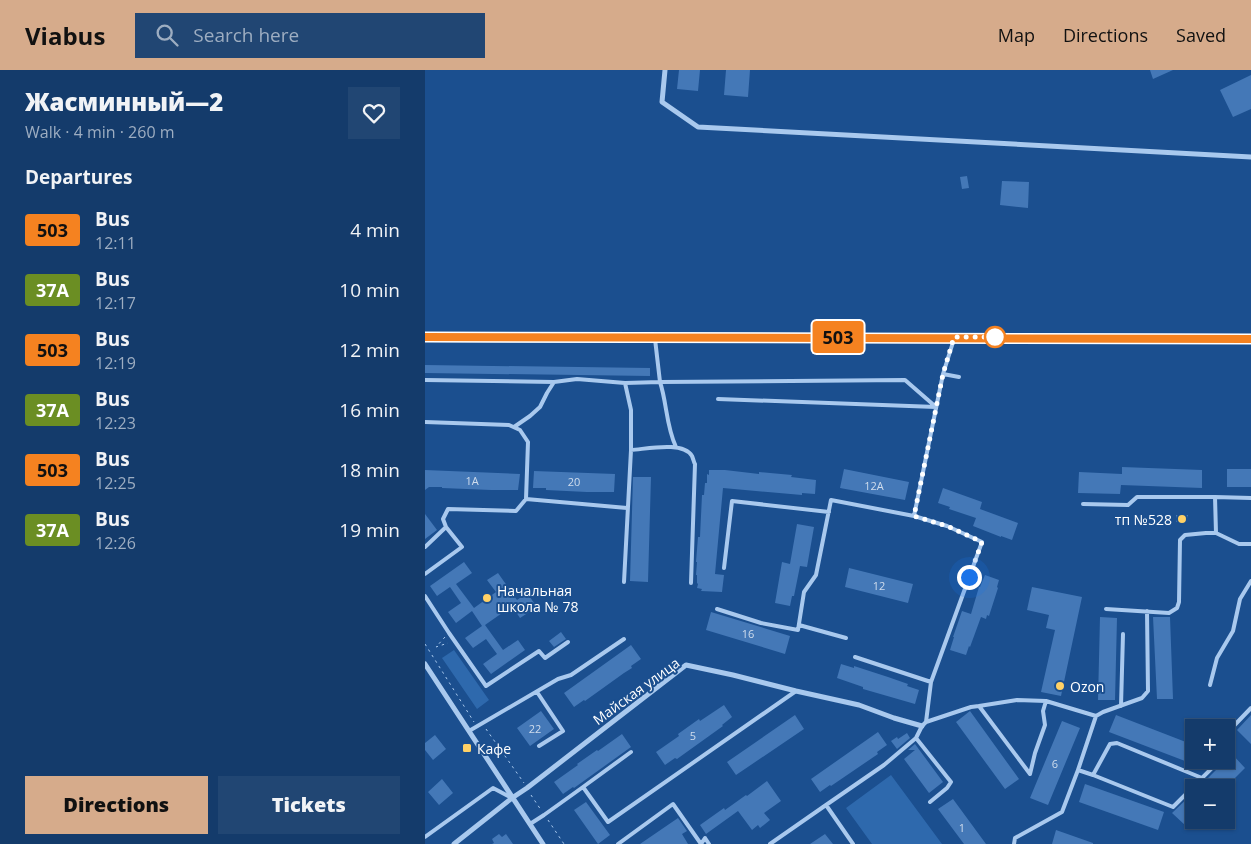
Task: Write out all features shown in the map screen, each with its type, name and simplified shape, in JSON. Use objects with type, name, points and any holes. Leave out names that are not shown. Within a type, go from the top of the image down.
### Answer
[{"type":"main road","points":[[425,337],[1251,339]]},
{"type":"street","points":[[665,70],[662,102],[698,127],[1251,157]]},
{"type":"street","name":"Майская улица","points":[[454,844],[686,665],[733,675],[795,692],[859,705],[894,718],[924,724]]},
{"type":"street","points":[[426,667],[543,844]]},
{"type":"lane","points":[[655,337],[660,382],[664,394],[671,437],[676,447]]},
{"type":"lane","points":[[914,516],[943,374],[954,337]]},
{"type":"lane","points":[[943,374],[959,377]]},
{"type":"lane","points":[[425,380],[554,382],[577,380],[625,383],[905,380],[936,407]]},
{"type":"lane","points":[[513,427],[540,407],[554,382]]},
{"type":"lane","points":[[624,582],[631,450],[631,410],[625,383]]},
{"type":"lane","points":[[718,399],[936,407]]},
{"type":"lane","points":[[425,422],[509,425],[520,430],[528,442],[526,499],[516,511],[448,508],[443,519],[446,527],[462,547],[425,574]]},
{"type":"lane","points":[[631,450],[676,447],[688,452],[693,457],[695,464],[691,583]]},
{"type":"lane","points":[[1083,504],[1129,505],[1137,497],[1251,498]]},
{"type":"lane","points":[[1215,497],[1216,533]]},
{"type":"lane","points":[[526,499],[627,508]]},
{"type":"lane","points":[[717,609],[761,623],[798,630],[805,592],[816,575],[831,500],[914,516],[947,526],[982,542],[931,682],[924,724],[917,738],[884,765],[770,844]]},
{"type":"lane","points":[[724,568],[732,501],[829,512]]},
{"type":"lane","points":[[425,547],[446,527]]},
{"type":"lane","points":[[1106,609],[1169,613],[1177,608],[1179,602],[1180,540],[1185,535],[1216,533],[1239,544],[1251,544]]},
{"type":"lane","points":[[1211,685],[1217,658],[1233,631],[1241,600],[1251,581]]},
{"type":"lane","points":[[425,596],[487,686],[539,651],[545,658],[568,642]]},
{"type":"lane","points":[[924,724],[971,707],[1017,700],[1046,701],[1096,716],[1143,698],[1148,691],[1147,611]]},
{"type":"lane","points":[[799,626],[846,638]]},
{"type":"lane","points":[[1121,706],[1123,634]]},
{"type":"lane","points":[[469,731],[558,679],[571,674],[623,639]]},
{"type":"lane","points":[[855,657],[931,682]]},
{"type":"lane","points":[[537,692],[563,731],[539,746]]},
{"type":"lane","points":[[583,787],[608,822],[795,692]]},
{"type":"lane","points":[[979,706],[1030,774],[1045,725],[1043,711],[1046,701]]},
{"type":"lane","points":[[1235,725],[1251,708]]},
{"type":"lane","points":[[1014,844],[1015,838],[1062,812],[1096,716]]},
{"type":"lane","points":[[917,738],[951,782],[947,788],[930,802]]},
{"type":"lane","points":[[1093,774],[1110,744],[1117,743],[1202,778]]},
{"type":"lane","points":[[529,824],[545,815],[631,752]]},
{"type":"lane","points":[[1078,770],[1093,774],[1173,807],[1211,769]]},
{"type":"lane","points":[[425,837],[493,788],[512,798]]},
{"type":"lane","points":[[618,844],[673,804],[701,844],[705,838],[709,844]]},
{"type":"lane","points":[[826,805],[853,844]]},
{"type":"path","points":[[436,647],[449,633]]},
{"type":"path","points":[[429,651],[455,641]]},
{"type":"path","points":[[425,644],[473,721],[485,728],[564,844]]},
{"type":"shaded area","points":[[454,650],[489,700],[477,709],[442,658]]},
{"type":"shaded area","points":[[891,775],[942,844],[872,844],[846,808]]},
{"type":"building","points":[[679,70],[700,70],[698,91],[677,89]]},
{"type":"building","points":[[726,70],[750,70],[748,97],[724,95]]},
{"type":"building","points":[[1150,70],[1173,70],[1153,79]]},
{"type":"building","points":[[1251,75],[1251,109],[1233,117],[1220,90]]},
{"type":"building","points":[[967,176],[969,188],[962,189],[960,177]]},
{"type":"building","points":[[1002,181],[1029,182],[1028,208],[1000,205]]},
{"type":"building","points":[[425,365],[650,368],[650,376],[425,373]]},
{"type":"building","points":[[1122,467],[1202,470],[1202,488],[1121,485],[1120,494],[1078,493],[1079,472],[1122,474]]},
{"type":"building","points":[[844,469],[909,482],[905,500],[840,488]]},
{"type":"building","points":[[1227,469],[1251,469],[1251,487],[1227,487]]},
{"type":"building","points":[[425,470],[520,474],[518,490],[429,487],[425,490]]},
{"type":"building","points":[[709,470],[792,475],[791,477],[816,480],[815,494],[802,493],[802,495],[723,488],[715,574],[724,575],[722,592],[701,591],[702,589],[697,588],[696,562],[698,537],[700,537],[702,495],[704,495]]},
{"type":"building","points":[[534,471],[615,474],[614,492],[533,488]]},
{"type":"building","points":[[633,477],[651,477],[648,582],[630,581]]},
{"type":"building","points":[[943,488],[982,502],[980,509],[1018,523],[1012,540],[973,526],[976,518],[949,509],[950,507],[938,503]]},
{"type":"building","points":[[425,514],[437,530],[425,539]]},
{"type":"building","name":"тп №528","points":[[1176,515],[1188,515],[1187,522],[1176,522]]},
{"type":"building","points":[[797,524],[814,527],[807,567],[800,566],[790,606],[775,603],[782,562],[790,564]]},
{"type":"building","points":[[464,562],[472,573],[456,584],[474,608],[496,592],[487,580],[498,573],[517,600],[527,593],[537,607],[520,618],[512,606],[485,625],[503,650],[518,640],[525,650],[491,674],[483,664],[497,654],[486,639],[473,648],[465,638],[482,626],[472,611],[456,623],[448,612],[461,603],[450,587],[437,596],[430,586]]},
{"type":"building","points":[[849,568],[913,584],[908,603],[845,587]]},
{"type":"building","points":[[985,575],[999,580],[989,616],[987,615],[986,619],[981,617],[966,655],[950,650],[962,611],[971,614],[979,587]]},
{"type":"building","points":[[1032,587],[1082,597],[1061,696],[1041,692],[1055,630],[1046,628],[1049,615],[1027,610]]},
{"type":"building","points":[[711,612],[790,636],[785,654],[706,630]]},
{"type":"building","points":[[1100,617],[1117,618],[1115,700],[1098,700]]},
{"type":"building","points":[[1153,617],[1170,617],[1173,699],[1157,699]]},
{"type":"building","points":[[561,632],[566,639],[554,647],[549,641]]},
{"type":"building","points":[[631,645],[641,659],[631,666],[632,668],[574,707],[564,693]]},
{"type":"building","points":[[841,664],[854,668],[854,666],[908,684],[907,686],[919,690],[915,704],[863,689],[863,687],[837,678]]},
{"type":"building","points":[[724,705],[732,717],[723,726],[677,759],[675,758],[665,765],[656,752],[699,719],[700,721]]},
{"type":"building","points":[[541,711],[554,729],[530,746],[517,728]]},
{"type":"building","points":[[970,711],[1019,779],[1005,789],[956,722]]},
{"type":"building","points":[[795,715],[804,729],[736,775],[727,762]]},
{"type":"building","points":[[1116,715],[1185,742],[1185,761],[1109,732]]},
{"type":"building","points":[[1251,715],[1251,744],[1237,730]]},
{"type":"building","points":[[1062,721],[1080,728],[1048,805],[1030,798]]},
{"type":"building","points":[[878,732],[887,745],[877,752],[878,754],[820,792],[811,779]]},
{"type":"building","points":[[907,733],[910,738],[897,749],[891,741]]},
{"type":"building","points":[[622,734],[631,747],[563,794],[554,782]]},
{"type":"building","points":[[435,735],[446,749],[433,760],[425,750],[425,743]]},
{"type":"building","points":[[915,744],[943,782],[929,793],[904,759],[915,750],[908,750]]},
{"type":"building","points":[[1235,757],[1245,768],[1234,779],[1207,779],[1217,769],[1235,769]]},
{"type":"building","points":[[442,779],[453,793],[439,805],[428,792]]},
{"type":"building","points":[[767,781],[781,801],[764,813],[770,820],[760,828],[758,825],[752,830],[738,811],[706,834],[700,825],[724,808],[725,810],[747,796]]},
{"type":"building","points":[[1085,784],[1164,812],[1158,830],[1079,802]]},
{"type":"building","points":[[953,799],[986,844],[964,844],[938,809]]},
{"type":"building","points":[[1185,801],[1185,825],[1172,813]]},
{"type":"building","points":[[586,802],[610,835],[598,844],[574,810]]},
{"type":"building","points":[[678,818],[687,831],[682,834],[688,844],[640,844]]},
{"type":"building","points":[[1056,830],[1093,843],[1093,844],[1052,844]]},
{"type":"building","points":[[499,834],[502,837],[506,834],[513,844],[492,844],[494,843],[492,839]]},
{"type":"building","points":[[825,834],[833,844],[810,844]]},
{"type":"bus line","name":"503","points":[[425,337],[1046,337],[1251,339]]},
{"type":"place","name":"тп №528","points":[[1182,519]]},
{"type":"place","name":"Начальная школа № 78","points":[[487,598]]},
{"type":"place","name":"Ozon","points":[[1060,686]]},
{"type":"place","name":"Кафе","points":[[467,748]]},
{"type":"route","points":[[969,577],[982,542],[947,526],[914,516],[943,374],[954,337],[995,337]]}]
